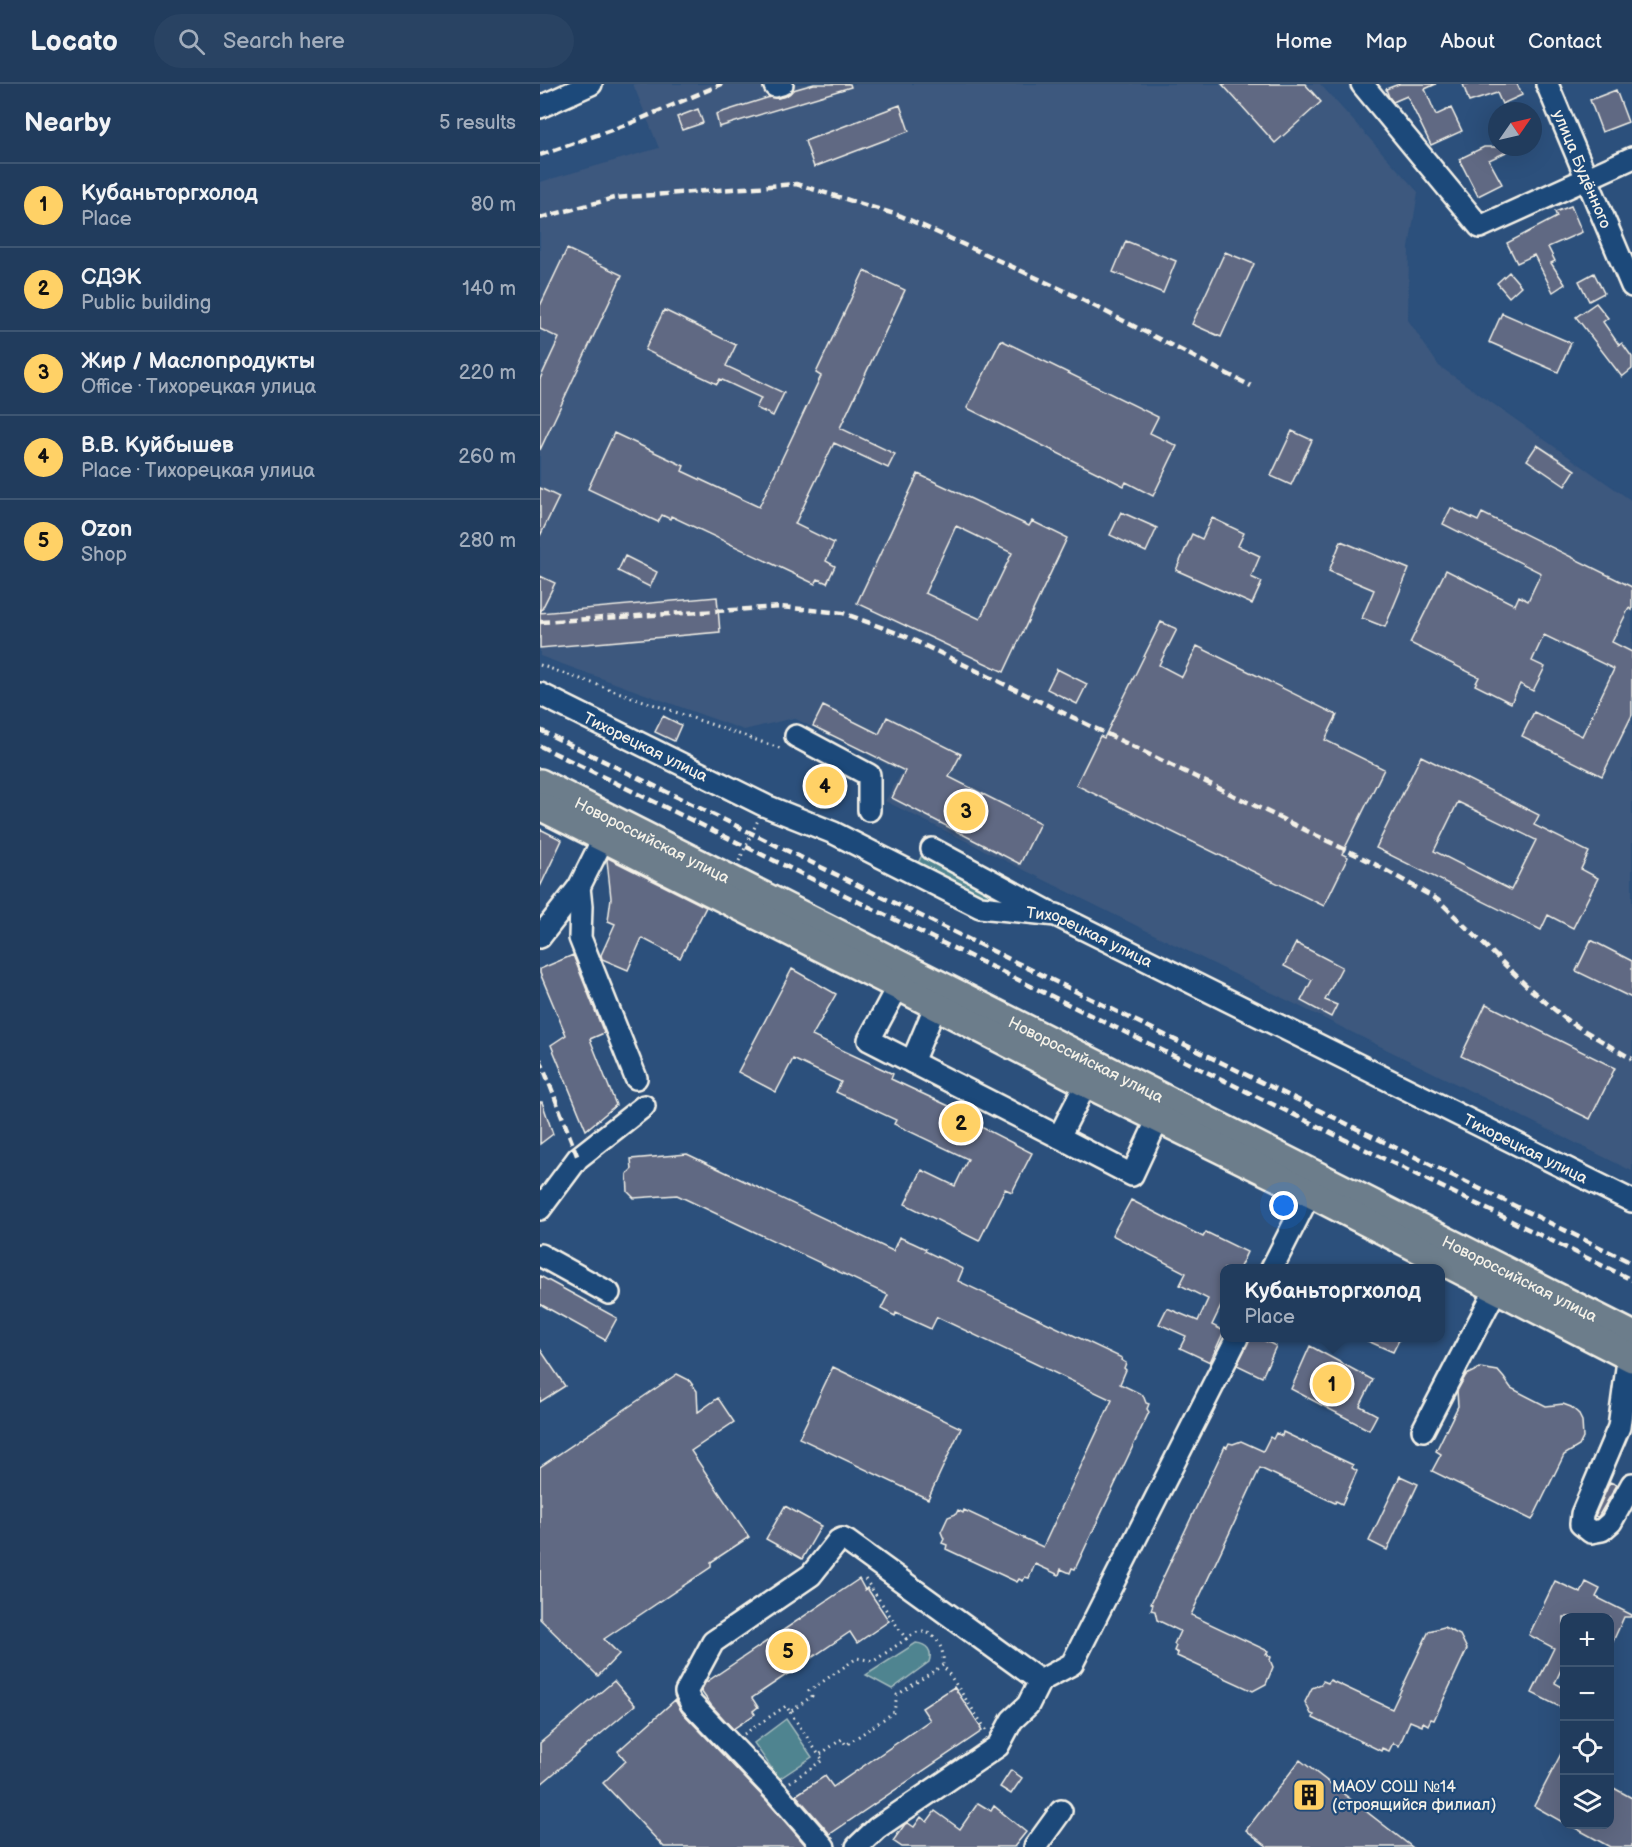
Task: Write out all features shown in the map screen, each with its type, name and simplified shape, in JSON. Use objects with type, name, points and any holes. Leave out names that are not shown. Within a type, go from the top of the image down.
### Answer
[{"type":"main road","name":"Новороссийская улица","points":[[540,783],[1091,1074],[1314,1185],[1632,1350]]},
{"type":"main road","name":"Новороссийская улица","points":[[540,806],[936,1005],[1091,1074],[1158,1119],[1314,1185],[1496,1289],[1632,1350]]},
{"type":"street","points":[[540,107],[591,84]]},
{"type":"street","points":[[1362,84],[1480,227],[1632,158]]},
{"type":"street","name":"улица Будённого","points":[[1547,84],[1632,286]]},
{"type":"street","name":"Тихорецкая улица","points":[[540,694],[766,806],[834,833],[980,908],[1056,915],[1632,1200]]},
{"type":"street","points":[[792,744],[869,775],[869,810]]},
{"type":"street","points":[[540,937],[579,887],[603,839]]},
{"type":"street","points":[[932,849],[1056,915]]},
{"type":"street","points":[[579,887],[580,938],[636,1078]]},
{"type":"street","points":[[898,986],[869,1040],[1132,1175],[1158,1119]]},
{"type":"street","points":[[912,1062],[936,1005]]},
{"type":"street","points":[[1059,1137],[1091,1074]]},
{"type":"street","points":[[540,1209],[578,1158],[644,1106]]},
{"type":"street","points":[[1274,1264],[1314,1185]]},
{"type":"street","points":[[540,1255],[609,1293]]},
{"type":"street","points":[[1423,1430],[1496,1289]]},
{"type":"street","points":[[857,1847],[877,1828],[998,1746],[1012,1720],[1028,1705],[1040,1681],[1072,1664],[1235,1342]]},
{"type":"street","points":[[1632,1350],[1618,1427],[1582,1514],[1581,1524],[1591,1532],[1602,1530],[1611,1522],[1632,1484]]},
{"type":"street","points":[[824,1847],[776,1792],[691,1703],[686,1692],[713,1642],[811,1575],[838,1541],[842,1539],[848,1542],[1040,1681]]},
{"type":"street","points":[[1035,1847],[1061,1811]]},
{"type":"path","points":[[540,664],[792,744]]},
{"type":"path","points":[[867,1557],[860,1572],[906,1639]]},
{"type":"path","points":[[790,1712],[813,1696],[809,1691],[857,1658],[874,1661],[917,1632],[923,1632],[935,1638],[942,1649],[943,1665],[998,1746]]},
{"type":"path","points":[[819,1755],[842,1739],[846,1745],[894,1712],[897,1695],[943,1665]]},
{"type":"path","points":[[730,1744],[786,1706],[822,1760],[776,1792]]},
{"type":"shaded area","points":[[633,84],[1320,84],[1418,192],[1409,248],[1408,320],[1439,366],[1632,501],[1632,1171],[885,801],[902,772],[794,718],[744,730],[540,656],[540,182],[659,148]]},
{"type":"green space","points":[[825,766],[833,767],[839,772],[844,778],[844,794],[839,800],[833,805],[825,806],[817,805],[811,800],[806,794],[805,786],[806,778],[811,772],[817,767]]},
{"type":"green space","points":[[923,853],[1011,900],[988,901],[917,865]]},
{"type":"green space","points":[[916,1643],[928,1649],[929,1662],[892,1689],[866,1675]]},
{"type":"green space","points":[[786,1719],[812,1757],[779,1779],[754,1743]]},
{"type":"building","points":[[814,84],[850,84],[851,87],[719,127],[716,114],[770,97],[786,96],[793,90]]},
{"type":"building","points":[[1222,84],[1305,84],[1321,102],[1275,143]]},
{"type":"building","points":[[1399,84],[1436,84],[1425,89],[1436,115],[1451,108],[1462,131],[1431,145],[1407,96],[1393,102],[1389,97],[1386,89]]},
{"type":"building","points":[[1463,84],[1517,84],[1522,95],[1501,102],[1497,93],[1469,102]]},
{"type":"building","points":[[1616,90],[1628,122],[1602,132],[1590,100]]},
{"type":"building","points":[[900,105],[909,131],[814,167],[805,141]]},
{"type":"building","points":[[698,109],[703,123],[682,130],[677,117]]},
{"type":"building","points":[[1488,147],[1488,156],[1498,156],[1489,160],[1502,184],[1478,196],[1459,159]]},
{"type":"building","points":[[1571,206],[1582,232],[1548,247],[1555,261],[1551,263],[1565,284],[1553,292],[1534,255],[1517,263],[1507,243],[1557,217],[1555,212]]},
{"type":"building","points":[[1126,241],[1176,261],[1163,293],[1113,272]]},
{"type":"building","points":[[567,249],[622,275],[540,450],[540,379],[559,338],[540,329],[540,306]]},
{"type":"building","points":[[1225,252],[1254,264],[1221,337],[1192,324]]},
{"type":"building","points":[[864,271],[905,290],[840,428],[895,454],[888,468],[834,443],[795,524],[834,543],[826,561],[835,566],[827,583],[818,579],[815,584],[671,516],[670,519],[662,515],[658,522],[588,489],[614,433],[684,466],[682,471],[759,507],[821,376],[816,373]]},
{"type":"building","points":[[1509,272],[1521,286],[1509,297],[1497,283]]},
{"type":"building","points":[[1594,273],[1604,293],[1589,301],[1579,281]]},
{"type":"building","points":[[1596,303],[1608,318],[1603,322],[1619,345],[1622,343],[1632,357],[1632,369],[1622,377],[1576,317]]},
{"type":"building","points":[[664,310],[736,345],[726,366],[784,393],[773,416],[756,408],[761,398],[720,379],[717,384],[645,350]]},
{"type":"building","points":[[1502,313],[1571,343],[1558,372],[1489,342]]},
{"type":"building","points":[[1001,340],[1158,417],[1150,433],[1177,446],[1153,496],[1126,482],[1124,486],[967,408]]},
{"type":"building","points":[[1292,431],[1312,440],[1291,485],[1271,476]]},
{"type":"building","points":[[1537,445],[1575,470],[1565,486],[1527,460]]},
{"type":"building","points":[[918,474],[1029,526],[1032,521],[1067,538],[1004,672],[857,603]],"holes":[[[956,526],[1012,553],[980,619],[925,593]]]},
{"type":"building","points":[[540,488],[559,497],[540,536]]},
{"type":"building","points":[[1451,508],[1478,521],[1482,513],[1632,587],[1632,610],[1629,608],[1612,642],[1632,652],[1632,715],[1602,776],[1522,736],[1534,712],[1582,736],[1614,669],[1544,635],[1532,661],[1545,667],[1533,691],[1520,684],[1511,703],[1475,685],[1479,677],[1410,643],[1446,570],[1515,605],[1519,596],[1528,601],[1541,573],[1443,524]]},
{"type":"building","points":[[1121,512],[1157,528],[1146,552],[1110,535]]},
{"type":"building","points":[[1212,518],[1244,533],[1238,546],[1260,556],[1251,577],[1262,582],[1252,604],[1176,570],[1192,534],[1202,539]]},
{"type":"building","points":[[1341,541],[1409,569],[1385,627],[1362,618],[1374,590],[1329,571]]},
{"type":"building","points":[[625,556],[657,572],[650,587],[618,571]]},
{"type":"building","points":[[540,576],[555,583],[540,613]]},
{"type":"building","points":[[717,597],[720,632],[540,648],[540,613]]},
{"type":"building","points":[[1161,622],[1177,629],[1159,665],[1182,677],[1197,646],[1337,715],[1325,740],[1384,769],[1342,854],[1348,857],[1324,906],[1076,785],[1100,736],[1104,738]]},
{"type":"building","points":[[1057,669],[1087,684],[1077,704],[1047,689]]},
{"type":"building","points":[[823,706],[879,734],[887,717],[961,754],[949,777],[1040,823],[1020,864],[892,798],[905,771],[813,726]]},
{"type":"building","points":[[663,716],[681,725],[674,741],[655,732]]},
{"type":"building","points":[[1421,756],[1539,815],[1534,825],[1589,852],[1581,869],[1598,878],[1573,928],[1548,915],[1541,930],[1376,848]],"holes":[[[1458,802],[1536,840],[1511,890],[1434,851]]]},
{"type":"building","points":[[540,829],[562,840],[540,887]]},
{"type":"building","points":[[608,858],[706,907],[680,958],[642,938],[628,970],[602,959],[601,955],[615,924],[608,921],[611,898]]},
{"type":"building","points":[[1591,940],[1632,961],[1632,998],[1576,971]]},
{"type":"building","points":[[1296,943],[1342,967],[1325,1000],[1337,1005],[1331,1017],[1301,1001],[1312,980],[1284,966]]},
{"type":"building","points":[[573,955],[604,1033],[590,1039],[616,1105],[586,1130],[551,1045],[566,1035],[540,973],[540,969]]},
{"type":"building","points":[[792,969],[836,994],[812,1036],[893,1074],[891,1079],[979,1120],[977,1125],[1032,1153],[1012,1192],[1005,1189],[979,1241],[905,1204],[922,1170],[955,1186],[968,1159],[894,1124],[896,1120],[836,1092],[841,1082],[793,1059],[776,1092],[738,1072]]},
{"type":"building","points":[[1486,1004],[1615,1068],[1590,1119],[1461,1056]]},
{"type":"building","points":[[540,1102],[542,1102],[553,1134],[540,1144]]},
{"type":"building","points":[[687,1154],[893,1251],[899,1237],[926,1249],[925,1251],[963,1269],[958,1281],[1122,1358],[1121,1360],[1126,1363],[1124,1368],[1126,1370],[1120,1384],[1143,1395],[1146,1403],[1149,1404],[1147,1409],[1149,1412],[1075,1569],[1072,1568],[1070,1573],[1061,1569],[1059,1575],[1035,1564],[1029,1578],[1025,1577],[1023,1581],[1019,1579],[1017,1582],[946,1549],[947,1545],[942,1543],[944,1539],[941,1532],[948,1517],[956,1514],[958,1510],[963,1513],[964,1510],[1043,1547],[1112,1400],[937,1317],[931,1329],[896,1313],[895,1316],[881,1309],[888,1295],[677,1195],[634,1198],[628,1192],[627,1174],[632,1169],[631,1159]]},
{"type":"building","points":[[1131,1200],[1203,1237],[1206,1232],[1247,1252],[1241,1264],[1220,1264],[1220,1308],[1212,1325],[1220,1329],[1220,1340],[1210,1362],[1180,1348],[1186,1336],[1159,1324],[1167,1308],[1198,1321],[1208,1299],[1180,1285],[1186,1273],[1112,1235]]},
{"type":"building","points":[[540,1276],[617,1318],[605,1340],[540,1304]]},
{"type":"building","points":[[1248,1342],[1268,1342],[1276,1346],[1262,1377],[1237,1365]]},
{"type":"building","points":[[1370,1342],[1398,1342],[1393,1352]]},
{"type":"building","points":[[1310,1346],[1373,1380],[1360,1406],[1377,1415],[1369,1430],[1291,1389]]},
{"type":"building","points":[[540,1349],[565,1386],[540,1402]]},
{"type":"building","points":[[833,1367],[961,1428],[928,1499],[799,1438]]},
{"type":"building","points":[[1480,1368],[1498,1371],[1511,1388],[1546,1406],[1563,1404],[1571,1407],[1582,1421],[1583,1438],[1579,1446],[1564,1455],[1532,1520],[1432,1471],[1441,1454],[1436,1451],[1458,1406],[1457,1391],[1466,1375]]},
{"type":"building","points":[[677,1374],[689,1380],[697,1391],[698,1412],[718,1398],[734,1422],[691,1451],[749,1537],[711,1562],[711,1567],[604,1639],[619,1654],[598,1676],[540,1619],[540,1467]]},
{"type":"building","points":[[1283,1432],[1353,1465],[1352,1468],[1357,1471],[1342,1504],[1336,1501],[1335,1503],[1260,1468],[1191,1615],[1268,1651],[1266,1654],[1271,1657],[1273,1667],[1266,1684],[1253,1691],[1177,1656],[1174,1644],[1180,1631],[1157,1620],[1155,1611],[1151,1610],[1153,1604],[1151,1603],[1225,1446],[1241,1441],[1263,1451],[1270,1437],[1273,1439],[1276,1433],[1282,1436]]},
{"type":"building","points":[[1400,1476],[1418,1484],[1387,1550],[1369,1541]]},
{"type":"building","points":[[1610,1482],[1617,1485],[1598,1517],[1595,1516]]},
{"type":"building","points":[[785,1506],[821,1526],[802,1559],[766,1539]]},
{"type":"building","points":[[859,1579],[889,1621],[857,1643],[850,1632],[752,1698],[758,1707],[753,1711],[755,1714],[733,1729],[701,1691],[705,1683]]},
{"type":"building","points":[[1555,1581],[1581,1593],[1586,1582],[1600,1589],[1596,1597],[1632,1615],[1632,1617],[1624,1617],[1614,1639],[1614,1613],[1560,1613],[1560,1672],[1555,1683],[1560,1686],[1560,1707],[1532,1693],[1554,1648],[1529,1635]]},
{"type":"building","points":[[1444,1627],[1460,1635],[1467,1649],[1434,1720],[1431,1719],[1428,1725],[1423,1722],[1422,1726],[1410,1721],[1399,1746],[1393,1743],[1389,1751],[1382,1748],[1381,1751],[1313,1718],[1314,1715],[1311,1714],[1305,1702],[1312,1688],[1323,1681],[1328,1683],[1330,1680],[1392,1709],[1429,1631]]},
{"type":"building","points":[[614,1681],[635,1705],[540,1785],[540,1743]]},
{"type":"building","points":[[954,1687],[982,1731],[830,1834],[796,1795],[825,1776],[833,1787],[930,1720],[922,1708]]},
{"type":"building","points":[[675,1700],[682,1712],[767,1801],[807,1847],[664,1847],[603,1783],[626,1761],[618,1751]]},
{"type":"building","points":[[1560,1756],[1560,1821],[1534,1806]]},
{"type":"building","name":"МАОУ СОШ №14 (строящийся филиал)","points":[[1300,1760],[1412,1847],[1268,1847],[1246,1830]]},
{"type":"building","points":[[1011,1770],[1022,1778],[1011,1794],[1000,1787]]},
{"type":"building","points":[[1614,1788],[1632,1798],[1632,1847],[1610,1847],[1577,1829],[1614,1829]]},
{"type":"building","points":[[978,1803],[991,1811],[994,1806],[1026,1832],[1014,1847],[902,1847],[893,1841],[905,1824],[908,1823],[914,1827],[921,1817],[927,1822],[935,1811],[960,1829]]},
{"type":"railway","points":[[540,155],[631,123],[722,84]]},
{"type":"railway","points":[[540,218],[614,198],[796,184],[901,216],[1063,290],[1251,386]]},
{"type":"railway","points":[[540,622],[781,607],[843,613],[905,636],[1373,863],[1438,900],[1530,989],[1568,1021],[1632,1059]]},
{"type":"railway","points":[[540,730],[1632,1263]]},
{"type":"railway","points":[[540,746],[1632,1280]]},
{"type":"railway","points":[[540,1059],[578,1158]]},
{"type":"place","name":"В.В. Куйбышев","points":[[825,786]]},
{"type":"place","name":"Жир / Маслопродукты","points":[[966,811]]},
{"type":"place","name":"СДЭК","points":[[961,1123]]},
{"type":"place","name":"Кубаньторгхолод","points":[[1332,1384]]},
{"type":"place","name":"Ozon","points":[[788,1651]]},
{"type":"place","name":"МАОУ СОШ №14 (строящийся филиал)","points":[[1309,1795]]}]
